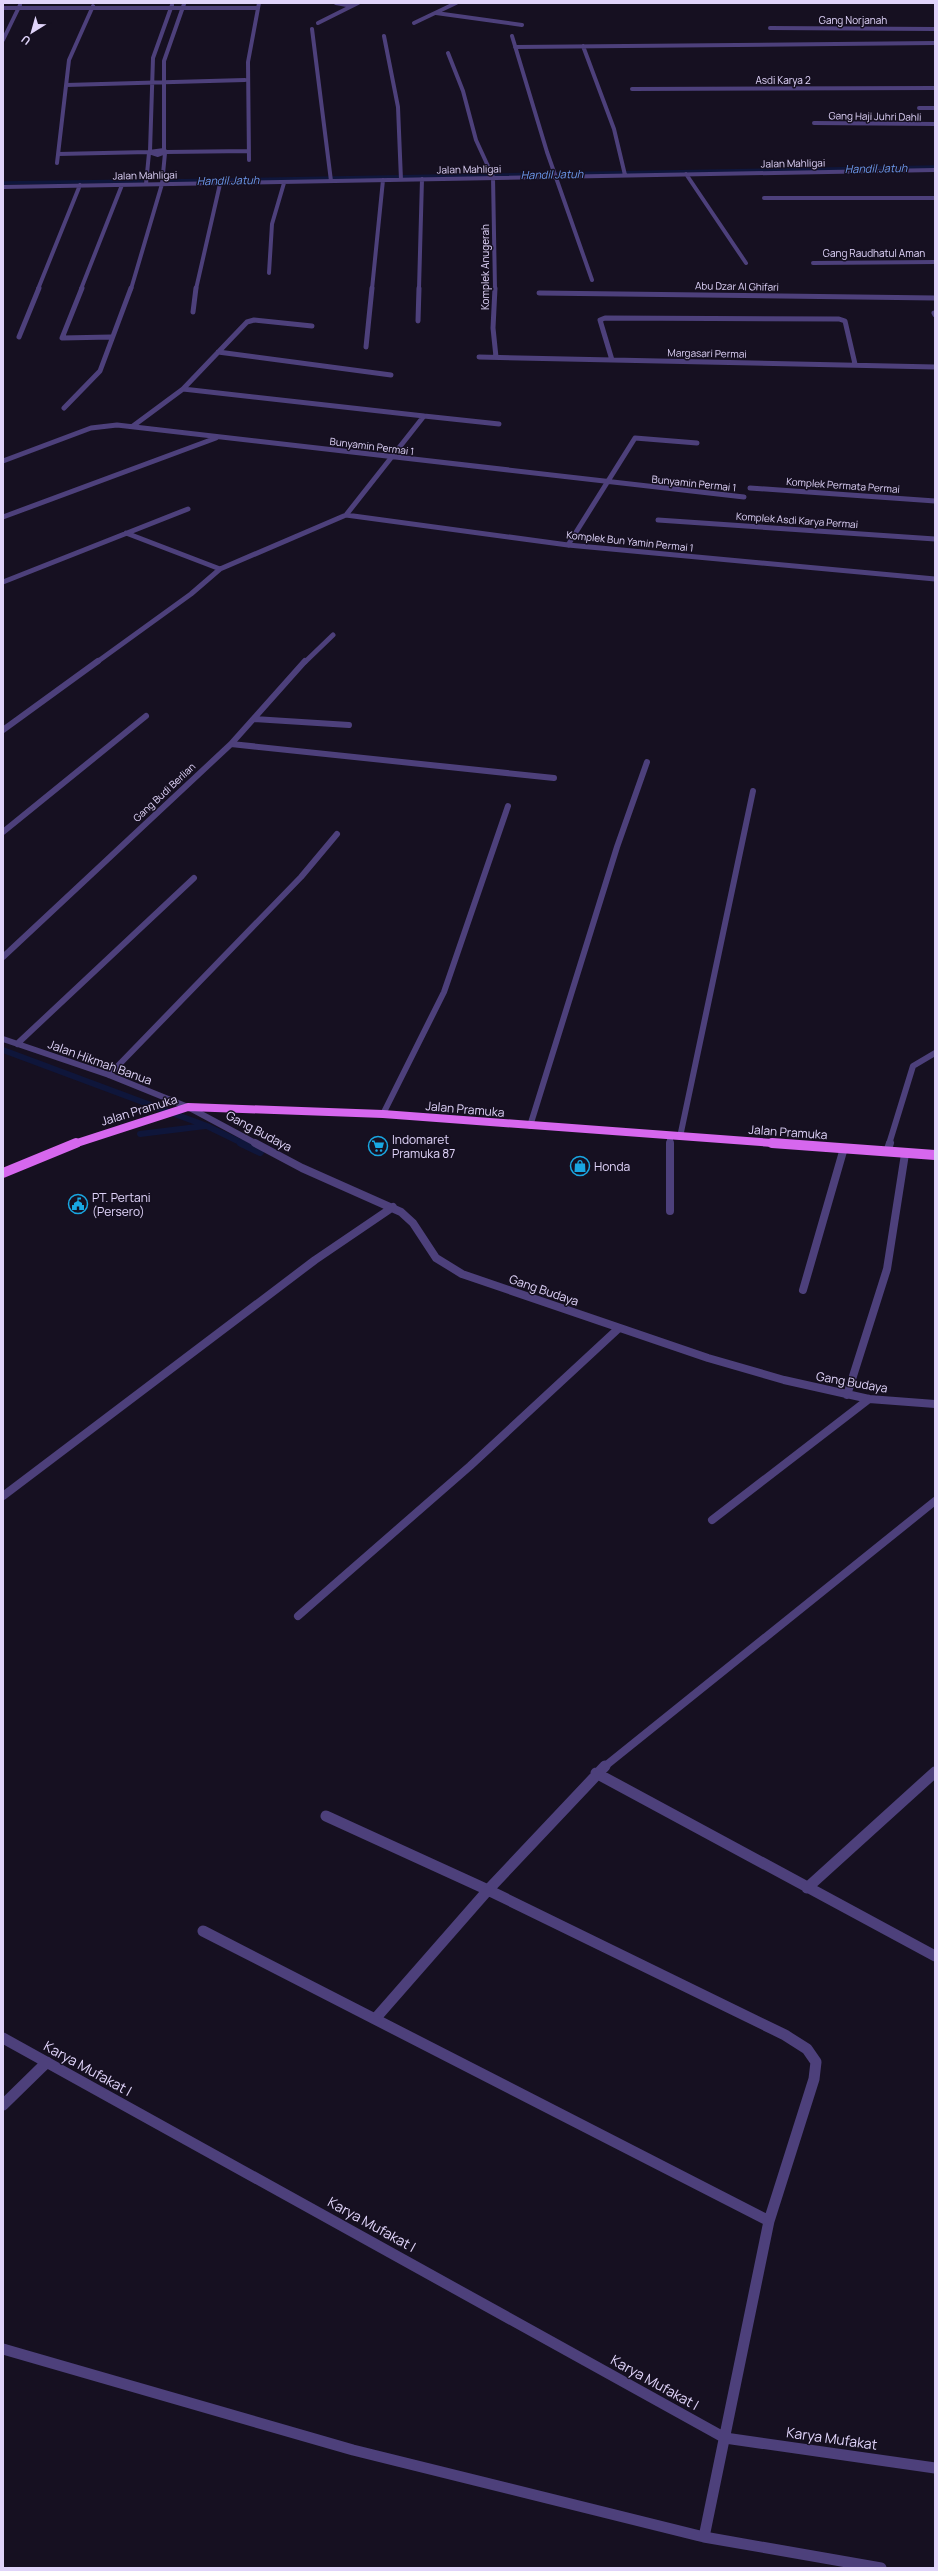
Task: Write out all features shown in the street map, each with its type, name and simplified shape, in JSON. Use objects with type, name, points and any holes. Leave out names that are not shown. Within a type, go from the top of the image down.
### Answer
[{"type":"main road","name":"Jalan Pramuka","points":[[3,1173],[83,1140],[188,1108],[383,1114],[675,1137],[935,1155]]},
{"type":"street","points":[[3,40],[21,3]]},
{"type":"street","points":[[57,163],[69,60],[94,3]]},
{"type":"street","points":[[146,184],[149,152],[153,58],[173,3]]},
{"type":"street","points":[[64,408],[100,371],[111,337],[137,273],[162,184],[165,152],[164,61],[184,3]]},
{"type":"street","points":[[250,160],[245,80],[246,56],[259,3]]},
{"type":"street","points":[[336,3],[352,6]]},
{"type":"street","points":[[318,22],[358,3]]},
{"type":"street","points":[[414,23],[456,3]]},
{"type":"street","points":[[3,8],[257,8]]},
{"type":"street","points":[[436,12],[522,26]]},
{"type":"street","name":"Gang Norjanah","points":[[770,28],[935,29]]},
{"type":"street","points":[[3,29],[9,29]]},
{"type":"street","points":[[312,29],[331,179]]},
{"type":"street","points":[[384,36],[398,107],[402,177]]},
{"type":"street","points":[[512,36],[555,174],[592,280]]},
{"type":"street","points":[[160,39],[172,39]]},
{"type":"street","points":[[515,47],[935,43]]},
{"type":"street","points":[[583,46],[614,129],[625,173]]},
{"type":"street","points":[[448,53],[463,91],[476,140],[492,176]]},
{"type":"street","points":[[66,84],[245,80]]},
{"type":"street","name":"Asdi Karya 2","points":[[632,88],[935,88]]},
{"type":"street","points":[[919,108],[935,108]]},
{"type":"street","name":"Gang Haji Juhri Dahli","points":[[814,123],[935,124]]},
{"type":"street","points":[[58,154],[249,151]]},
{"type":"street","name":"Jalan Mahligai","points":[[3,187],[284,183],[331,179],[383,180],[402,177],[422,179],[555,174],[686,174],[935,170]]},
{"type":"street","points":[[686,174],[746,263]]},
{"type":"street","name":"Komplek Anugerah","points":[[492,176],[496,270],[494,328],[496,357]]},
{"type":"street","points":[[418,321],[422,179]]},
{"type":"street","points":[[366,347],[383,180]]},
{"type":"street","points":[[269,273],[272,224],[284,183]]},
{"type":"street","points":[[193,312],[197,283],[220,184]]},
{"type":"street","points":[[19,337],[80,185]]},
{"type":"street","points":[[111,337],[62,338],[122,185]]},
{"type":"street","points":[[764,198],[935,198]]},
{"type":"street","name":"Gang Raudhatul Aman","points":[[813,263],[935,262]]},
{"type":"street","name":"Abu Dzar Al Ghifari","points":[[539,293],[935,298]]},
{"type":"street","points":[[612,360],[600,320],[605,318],[839,319],[844,321],[855,364]]},
{"type":"street","points":[[133,426],[183,389],[247,322],[252,320],[312,326]]},
{"type":"street","points":[[218,352],[392,375]]},
{"type":"street","name":"Margasari Permai","points":[[478,356],[935,367]]},
{"type":"street","points":[[183,389],[499,424]]},
{"type":"street","points":[[3,730],[191,594],[220,570],[346,515],[390,457],[424,416]]},
{"type":"street","name":"Bunyamin Permai 1","points":[[3,460],[91,428],[107,425],[133,426],[608,484],[744,497]]},
{"type":"street","points":[[3,518],[217,437]]},
{"type":"street","points":[[568,544],[608,484],[632,441],[637,437],[697,443]]},
{"type":"street","name":"Komplek Permata Permai","points":[[750,488],[935,501]]},
{"type":"street","points":[[3,582],[188,508]]},
{"type":"street","name":"Komplek Bun Yamin Permai 1","points":[[346,515],[568,544],[935,579]]},
{"type":"street","name":"Komplek Asdi Karya Permai","points":[[658,520],[935,539]]},
{"type":"street","points":[[126,533],[220,570]]},
{"type":"street","name":"Gang Budi Berlian","points":[[3,957],[231,744],[309,657],[333,635]]},
{"type":"street","points":[[3,832],[146,716]]},
{"type":"street","points":[[254,718],[349,725]]},
{"type":"street","points":[[231,744],[554,778]]},
{"type":"street","points":[[530,1126],[617,847],[647,762]]},
{"type":"street","points":[[670,1211],[675,1137],[753,791]]},
{"type":"street","points":[[383,1114],[444,992],[508,806]]},
{"type":"street","points":[[108,1075],[301,877],[337,834]]},
{"type":"street","points":[[17,1044],[194,878]]},
{"type":"street","name":"Jalan Hikmah Banua","points":[[3,1039],[108,1075],[188,1108]]},
{"type":"street","points":[[887,1152],[913,1066],[935,1053]]},
{"type":"street","name":"Gang Budaya","points":[[188,1108],[302,1168],[393,1207],[408,1215],[417,1226],[433,1256],[444,1265],[462,1274],[708,1358],[848,1395],[869,1399],[935,1404]]},
{"type":"street","points":[[803,1290],[825,1220],[844,1148]]},
{"type":"street","points":[[848,1395],[887,1269],[905,1154]]},
{"type":"street","points":[[3,1496],[315,1260],[393,1207]]},
{"type":"street","points":[[298,1616],[470,1466],[619,1328]]},
{"type":"street","points":[[712,1520],[869,1399]]},
{"type":"street","points":[[375,2019],[488,1890],[596,1773],[935,1501]]},
{"type":"street","points":[[807,1888],[935,1772]]},
{"type":"street","points":[[596,1773],[935,1956]]},
{"type":"street","points":[[326,1816],[488,1890],[785,2035],[807,2049],[816,2062],[814,2079],[769,2221],[704,2537]]},
{"type":"street","points":[[203,1931],[769,2221]]},
{"type":"street","name":"Karya Mufakat I","points":[[3,2038],[725,2438]]},
{"type":"street","points":[[3,2105],[47,2062]]},
{"type":"street","points":[[3,2349],[353,2450],[704,2537],[881,2568]]},
{"type":"street","name":"Karya Mufakat","points":[[725,2438],[935,2468]]},
{"type":"waterway","name":"Handil Jatuh","points":[[169,181],[935,167]]},
{"type":"waterway","name":"Handil Jatuh","points":[[3,183],[142,181]]},
{"type":"waterway","points":[[3,1050],[207,1126],[244,1144]]},
{"type":"waterway","points":[[140,1134],[205,1126]]},
{"type":"waterway","points":[[241,1143],[260,1152]]},
{"type":"place","name":"Indomaret Pramuka 87","points":[[378,1146]]},
{"type":"place","name":"Honda","points":[[580,1166]]},
{"type":"place","name":"PT. Pertani (Persero)","points":[[78,1204]]}]
